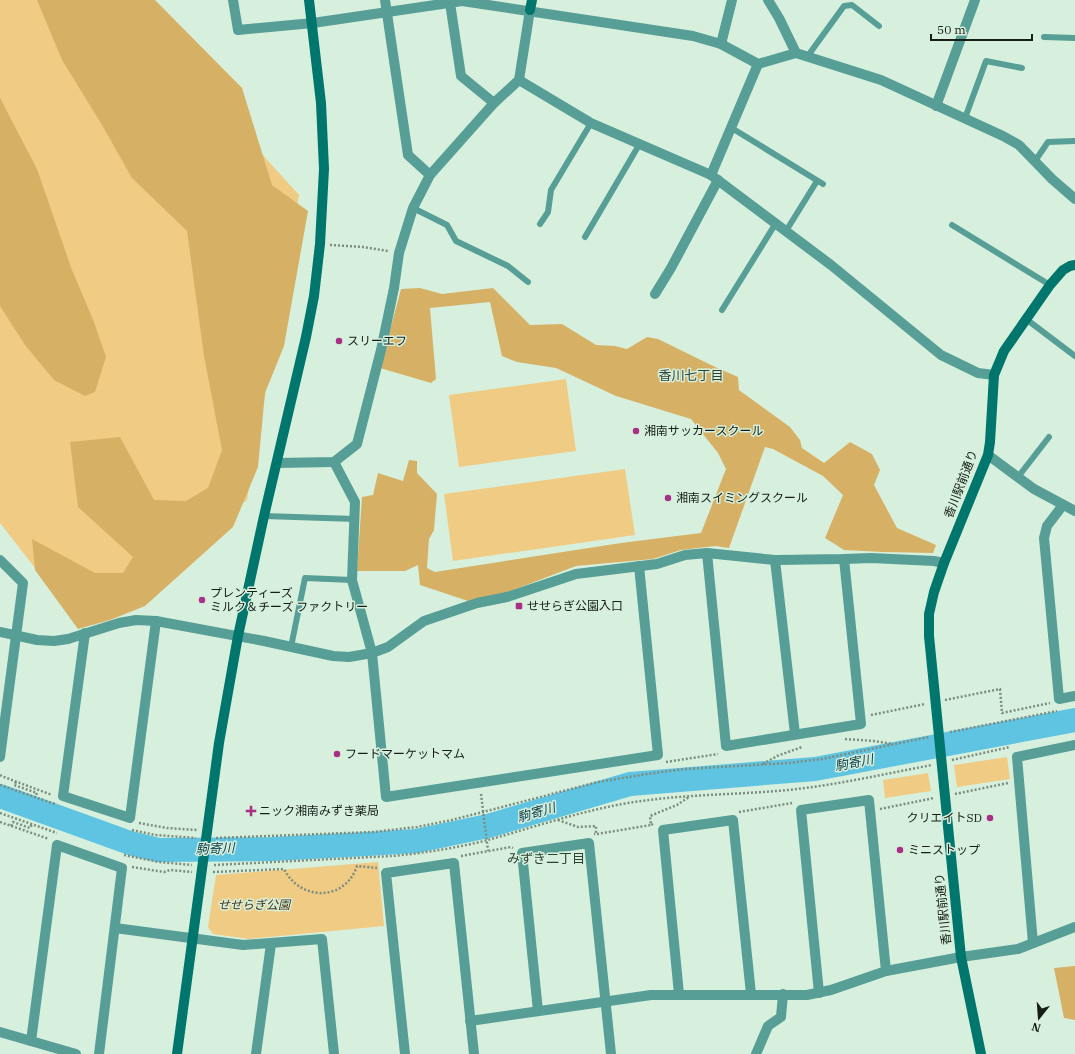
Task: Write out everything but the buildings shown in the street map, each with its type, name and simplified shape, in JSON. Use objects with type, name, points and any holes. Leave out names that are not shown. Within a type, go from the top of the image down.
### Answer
[{"type":"street","points":[[233,0],[238,30],[313,23],[462,1],[531,5],[693,36],[721,44],[758,64],[796,53],[881,80],[1003,136],[1019,145],[1052,179],[1075,199]]},
{"type":"street","points":[[177,1054],[192,938],[211,838],[219,743],[238,636],[314,296],[320,244],[324,169],[321,103],[310,0]]},
{"type":"street","points":[[385,0],[408,155],[430,176]]},
{"type":"street","points":[[721,44],[732,0]]},
{"type":"street","points":[[768,0],[779,18],[796,53]]},
{"type":"street","points":[[936,106],[976,0]]},
{"type":"street","points":[[450,3],[461,76],[494,103]]},
{"type":"street","points":[[277,463],[334,462],[357,444],[378,364],[394,288],[399,253],[413,208],[430,176],[494,103],[519,80],[531,5]]},
{"type":"street","points":[[655,294],[674,261],[714,178],[730,127],[758,64]]},
{"type":"street","points":[[519,80],[591,123],[714,178],[831,265],[941,355],[978,373],[994,375]]},
{"type":"street","name":"香川駅前通り","points":[[980,1054],[961,957],[936,702],[928,636],[929,614],[934,592],[944,563],[988,455],[994,375],[1004,351],[1050,285],[1063,270],[1075,265]]},
{"type":"street","points":[[988,455],[1034,489],[1075,512]]},
{"type":"street","points":[[334,462],[355,502],[352,580],[372,653],[386,797],[658,755],[639,566]]},
{"type":"street","points":[[1063,505],[1047,526],[1044,538],[1059,698],[1075,696]]},
{"type":"street","points":[[0,632],[37,640],[54,641],[68,639],[119,623],[136,620],[156,621],[333,656],[349,657],[372,653],[388,647],[424,621],[477,603],[506,597],[576,574],[657,564],[685,555],[707,553],[775,560],[871,558],[934,561],[944,563]]},
{"type":"street","points":[[707,553],[726,746],[861,724],[844,559]]},
{"type":"street","points":[[0,560],[23,583],[0,757]]},
{"type":"street","points":[[775,560],[795,734]]},
{"type":"street","points":[[85,633],[63,796],[130,818],[156,621]]},
{"type":"street","points":[[1033,943],[1017,757],[1075,746]]},
{"type":"street","points":[[819,993],[801,810],[869,800],[886,971]]},
{"type":"street","points":[[679,994],[663,830],[733,820],[751,994]]},
{"type":"street","points":[[538,1011],[522,853],[589,843],[611,1054]]},
{"type":"street","points":[[31,1041],[57,845],[122,868],[116,928],[98,1054]]},
{"type":"street","points":[[405,1054],[386,873],[455,859],[474,1054]]},
{"type":"street","points":[[470,1021],[651,995],[807,995],[819,993],[886,971],[961,957],[1007,951],[1075,927]]},
{"type":"street","points":[[116,928],[243,945],[322,939],[334,1054]]},
{"type":"street","points":[[256,1054],[271,944]]},
{"type":"street","points":[[756,1054],[768,1026],[782,1017],[783,994]]},
{"type":"street","points":[[0,1032],[76,1054]]},
{"type":"lane","points":[[807,57],[844,6],[852,5],[879,26]]},
{"type":"lane","points":[[1044,37],[1075,38]]},
{"type":"lane","points":[[965,118],[986,61],[1022,68]]},
{"type":"lane","points":[[540,224],[548,212],[551,190],[591,123]]},
{"type":"lane","points":[[730,127],[822,184]]},
{"type":"lane","points":[[1035,161],[1048,142],[1075,141]]},
{"type":"lane","points":[[585,237],[639,145]]},
{"type":"lane","points":[[786,231],[817,181]]},
{"type":"lane","points":[[413,208],[446,225],[456,241],[508,266],[528,282]]},
{"type":"lane","points":[[722,310],[776,223]]},
{"type":"lane","points":[[952,226],[1050,285]]},
{"type":"lane","points":[[1026,319],[1075,356]]},
{"type":"lane","points":[[1018,477],[1049,437]]},
{"type":"lane","points":[[264,516],[355,519]]},
{"type":"lane","points":[[291,647],[305,578],[352,580]]},
{"type":"path","points":[[320,244],[363,247],[399,253]]},
{"type":"path","points":[[936,702],[1000,688],[1002,713],[1054,702],[1059,698]]},
{"type":"path","points":[[211,838],[373,832],[424,825],[484,814],[598,782],[647,774],[685,770],[822,759],[939,736],[1058,710]]},
{"type":"path","points":[[838,740],[861,740],[896,744]]},
{"type":"path","points":[[762,765],[791,750],[807,745]]},
{"type":"path","points":[[658,755],[659,763],[727,753],[726,746]]},
{"type":"path","points":[[205,867],[420,853],[486,839],[609,807],[660,798],[816,787],[941,761]]},
{"type":"path","points":[[0,775],[57,796],[63,796]]},
{"type":"path","points":[[870,811],[1019,780]]},
{"type":"path","points":[[16,782],[14,785],[37,793],[35,797]]},
{"type":"path","points":[[481,791],[488,851]]},
{"type":"path","points":[[651,824],[650,816],[677,805],[690,796]]},
{"type":"path","points":[[733,820],[739,812],[794,803],[801,810]]},
{"type":"path","points":[[0,813],[61,834]]},
{"type":"path","points":[[130,818],[135,822],[151,826],[197,830]]},
{"type":"path","points":[[558,820],[578,827],[596,826],[596,834],[589,843]]},
{"type":"path","points":[[0,822],[50,839],[57,845]]},
{"type":"path","points":[[11,826],[13,822],[30,828],[32,824]]},
{"type":"path","points":[[596,834],[651,824],[663,830]]},
{"type":"path","points":[[455,859],[462,855],[511,847],[522,853]]},
{"type":"path","points":[[118,853],[159,862],[205,867],[284,869],[294,884],[303,889],[327,893],[337,891],[346,885],[354,876],[357,866],[375,868],[382,867]]},
{"type":"path","points":[[455,859],[462,855]]},
{"type":"path","points":[[122,868],[129,867],[164,872],[170,870],[192,872]]},
{"type":"green space","points":[[0,0],[123,0],[299,195],[247,500],[81,627],[0,523]]},
{"type":"green space","points":[[566,379],[576,451],[459,467],[449,395]]},
{"type":"green space","points":[[625,469],[635,535],[453,561],[444,494]]},
{"type":"green space","points":[[1007,757],[1010,779],[957,787],[954,765]]},
{"type":"green space","points":[[928,773],[931,791],[885,798],[883,780]]},
{"type":"green space","name":"せせらぎ公園","points":[[378,862],[384,926],[249,939],[213,934],[208,927],[216,875]]},
{"type":"shaded area","points":[[37,0],[155,0],[242,88],[272,185],[308,211],[284,346],[265,393],[258,467],[233,527],[145,606],[110,620],[78,629],[35,570],[32,539],[95,573],[123,573],[133,557],[78,507],[70,442],[120,437],[154,500],[186,501],[208,488],[222,450],[204,356],[187,231],[132,178],[102,125],[62,60]]},
{"type":"shaded area","points":[[0,98],[37,169],[72,270],[94,322],[106,357],[95,392],[85,396],[54,380],[25,345],[0,306]]},
{"type":"shaded area","points":[[420,288],[442,294],[493,288],[530,325],[562,324],[596,345],[615,346],[627,349],[647,337],[658,339],[738,377],[739,390],[790,427],[800,440],[802,448],[824,463],[850,442],[872,454],[880,470],[874,485],[897,528],[936,545],[933,553],[844,550],[825,538],[843,495],[823,476],[773,449],[765,447],[729,548],[715,546],[681,550],[653,559],[576,566],[500,595],[468,601],[420,585],[418,565],[405,571],[357,571],[362,497],[373,495],[378,473],[403,481],[409,460],[417,461],[417,473],[437,494],[434,530],[429,539],[427,568],[435,572],[621,543],[701,533],[726,469],[718,453],[691,419],[616,396],[556,368],[517,362],[502,356],[490,302],[430,308],[436,379],[431,383],[380,368],[401,289]]},
{"type":"shaded area","points":[[1075,966],[1075,1020],[1064,1018],[1054,968]]},
{"type":"waterway","name":"駒寄川","points":[[0,796],[130,843],[158,850],[272,849],[416,841],[488,826],[630,784],[815,769],[1075,720]]},
{"type":"place","name":"スリーエフ","points":[[339,341]]},
{"type":"place","name":"湘南サッカースクール","points":[[636,431]]},
{"type":"place","name":"湘南スイミングスクール","points":[[668,498]]},
{"type":"place","name":"プレンティーズ ミルク＆チーズ ファクトリー","points":[[202,600]]},
{"type":"place","name":"せせらぎ公園入口","points":[[519,606]]},
{"type":"place","name":"フードマーケットマム","points":[[337,754]]},
{"type":"place","name":"ニック湘南みずき薬局","points":[[251,811]]},
{"type":"place","name":"クリエイトSD","points":[[990,818]]},
{"type":"place","name":"ミニストップ","points":[[900,850]]},
{"type":"district","name":"香川七丁目","points":[[691,375]]},
{"type":"district","name":"みずき二丁目","points":[[546,858]]}]
